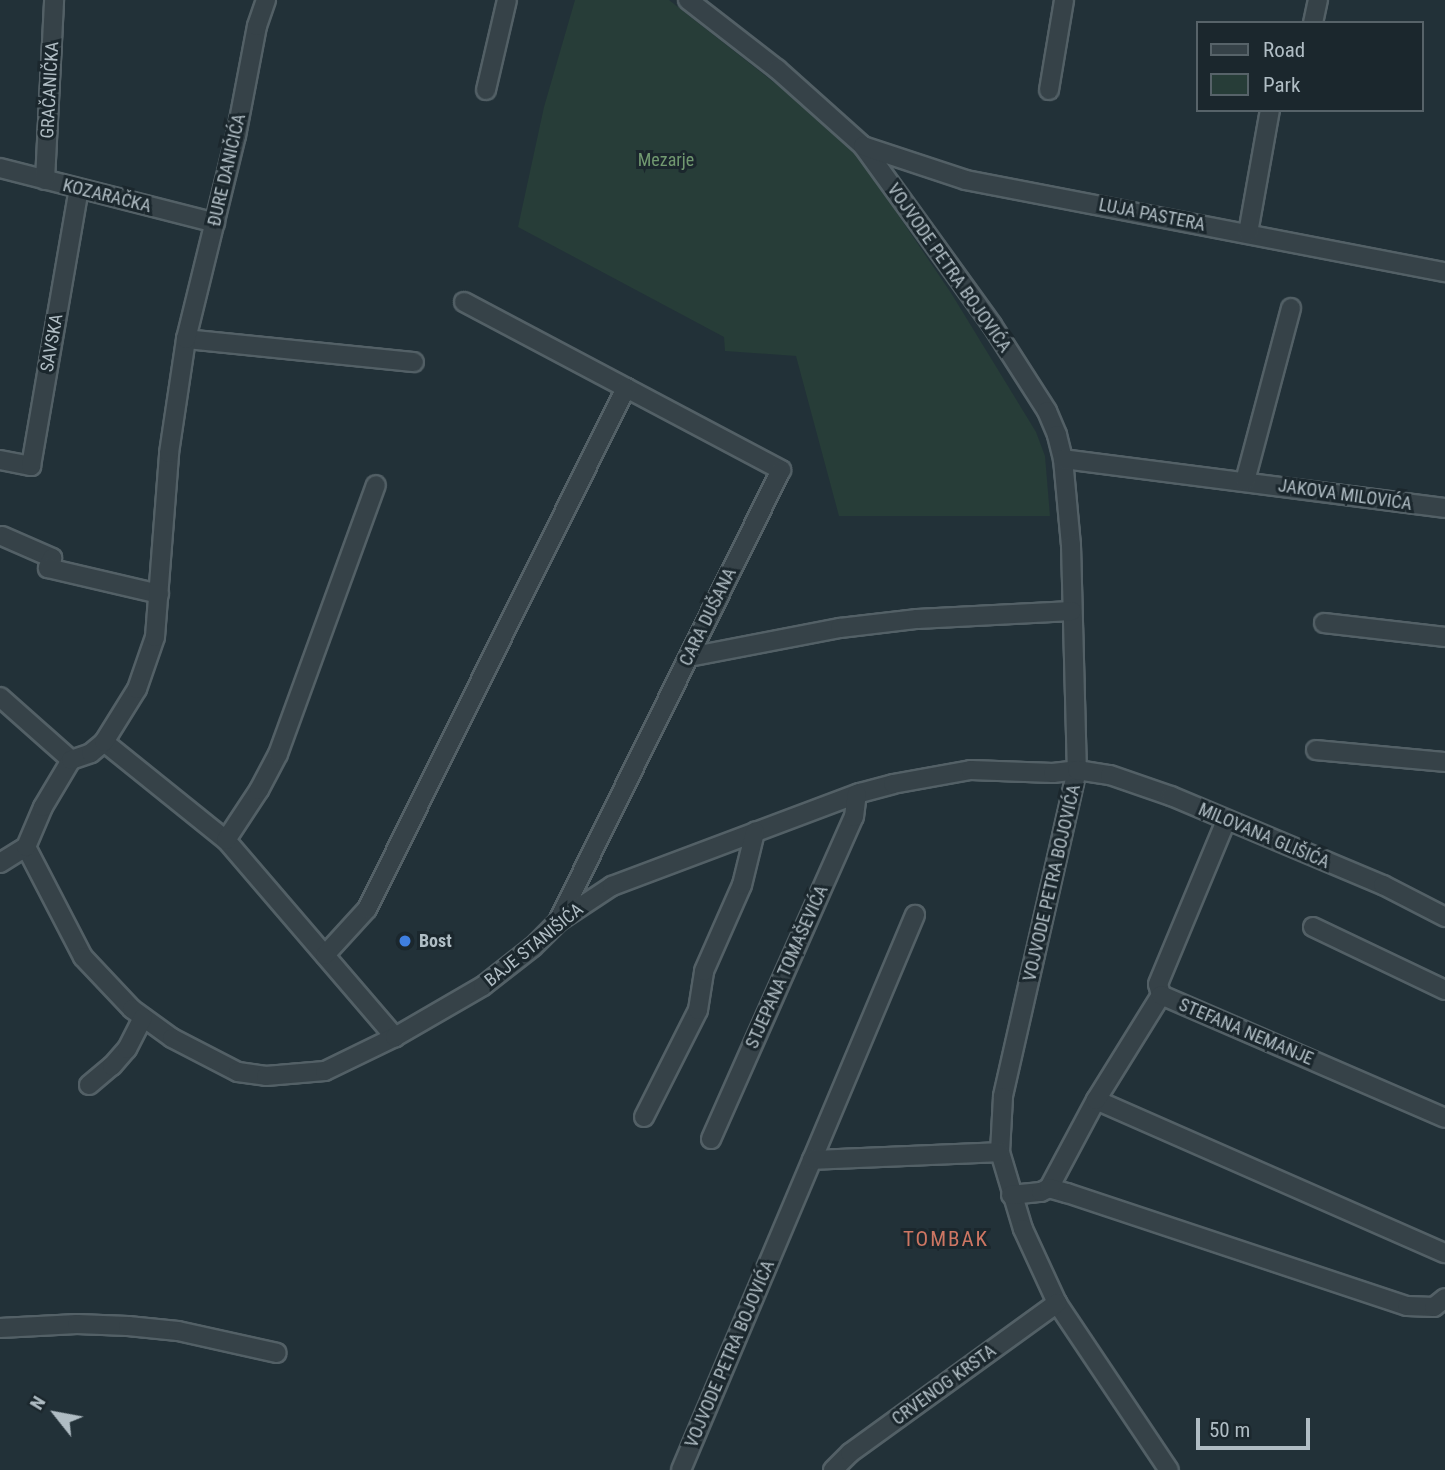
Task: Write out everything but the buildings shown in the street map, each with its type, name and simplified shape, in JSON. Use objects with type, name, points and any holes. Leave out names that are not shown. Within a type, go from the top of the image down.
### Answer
[{"type":"street","name":"GRAČANIČKA","points":[[45,180],[54,0]]},
{"type":"street","name":"ĐURE DANIČIĆA","points":[[26,847],[43,807],[72,760],[91,753],[104,742],[137,689],[155,637],[169,453],[186,339],[215,223],[257,26],[266,0]]},
{"type":"street","points":[[486,90],[507,0]]},
{"type":"street","name":"VOJVODE PETRA BOJOVIĆA","points":[[689,0],[777,69],[863,146],[992,325],[1046,411],[1063,458],[1071,545],[1077,769],[1003,1097],[1000,1152],[1011,1195],[1057,1303],[1169,1470]]},
{"type":"street","points":[[1049,90],[1064,0]]},
{"type":"street","points":[[1313,21],[1318,0]]},
{"type":"street","points":[[1248,233],[1270,112]]},
{"type":"street","name":"LUJA PASTERA","points":[[863,146],[966,180],[1445,272]]},
{"type":"street","name":"KOZARAČKA","points":[[0,168],[215,223]]},
{"type":"street","name":"SAVSKA","points":[[0,460],[31,466],[79,189]]},
{"type":"street","name":"CARA DUŠANA","points":[[464,302],[781,470],[559,921]]},
{"type":"street","points":[[1245,481],[1291,308]]},
{"type":"street","points":[[186,339],[414,362]]},
{"type":"street","points":[[325,955],[367,909],[626,388]]},
{"type":"street","name":"JAKOVA MILOVIĆA","points":[[1063,458],[1445,508]]},
{"type":"street","points":[[226,840],[259,790],[278,754],[376,485]]},
{"type":"street","points":[[2,536],[52,558],[48,568],[159,594]]},
{"type":"street","points":[[689,657],[764,640],[853,626],[956,616],[1072,611]]},
{"type":"street","points":[[1324,623],[1445,637]]},
{"type":"street","points":[[0,697],[72,760]]},
{"type":"street","points":[[104,742],[226,840],[395,1037]]},
{"type":"street","points":[[1316,750],[1445,762]]},
{"type":"street","name":"BAJE STANIŠIĆA","points":[[26,847],[61,920],[83,957],[143,1018],[172,1038],[238,1072],[266,1076],[325,1071],[395,1037],[483,986],[533,947],[559,921],[612,886],[857,794],[893,784],[971,770],[1053,773],[1077,769]]},
{"type":"street","name":"MILOVANA GLIŠIĆA","points":[[1077,769],[1110,775],[1171,796],[1383,886],[1445,918]]},
{"type":"street","name":"STJEPANA TOMAŠEVIĆA","points":[[711,1139],[854,817],[857,794]]},
{"type":"street","points":[[1161,995],[1158,984],[1226,821]]},
{"type":"street","points":[[644,1117],[698,1010],[704,971],[742,885],[755,832]]},
{"type":"street","points":[[0,863],[26,847]]},
{"type":"street","name":"VOJVODE PETRA BOJOVIĆA","points":[[681,1470],[915,915]]},
{"type":"street","points":[[1313,926],[1445,990]]},
{"type":"street","name":"STEFANA NEMANJE","points":[[1049,1188],[1097,1100],[1161,995],[1445,1118]]},
{"type":"street","points":[[89,1085],[127,1049],[143,1018]]},
{"type":"street","points":[[1097,1100],[1445,1253]]},
{"type":"street","points":[[812,1160],[1000,1152]]},
{"type":"street","points":[[1011,1195],[1049,1188],[1407,1306],[1434,1307],[1445,1298]]},
{"type":"street","name":"CRVENOG KRSTA","points":[[833,1470],[850,1453],[1057,1303]]},
{"type":"street","points":[[0,1328],[77,1324],[128,1326],[178,1331],[277,1353]]},
{"type":"green space","name":"Mezarje","points":[[575,0],[669,0],[832,128],[861,160],[951,293],[1036,432],[1045,456],[1050,516],[839,516],[796,356],[725,351],[724,337],[518,227],[544,107]]},
{"type":"place","name":"Bost","points":[[405,941]]},
{"type":"district","name":"TOMBAK","points":[[946,1239]]}]
